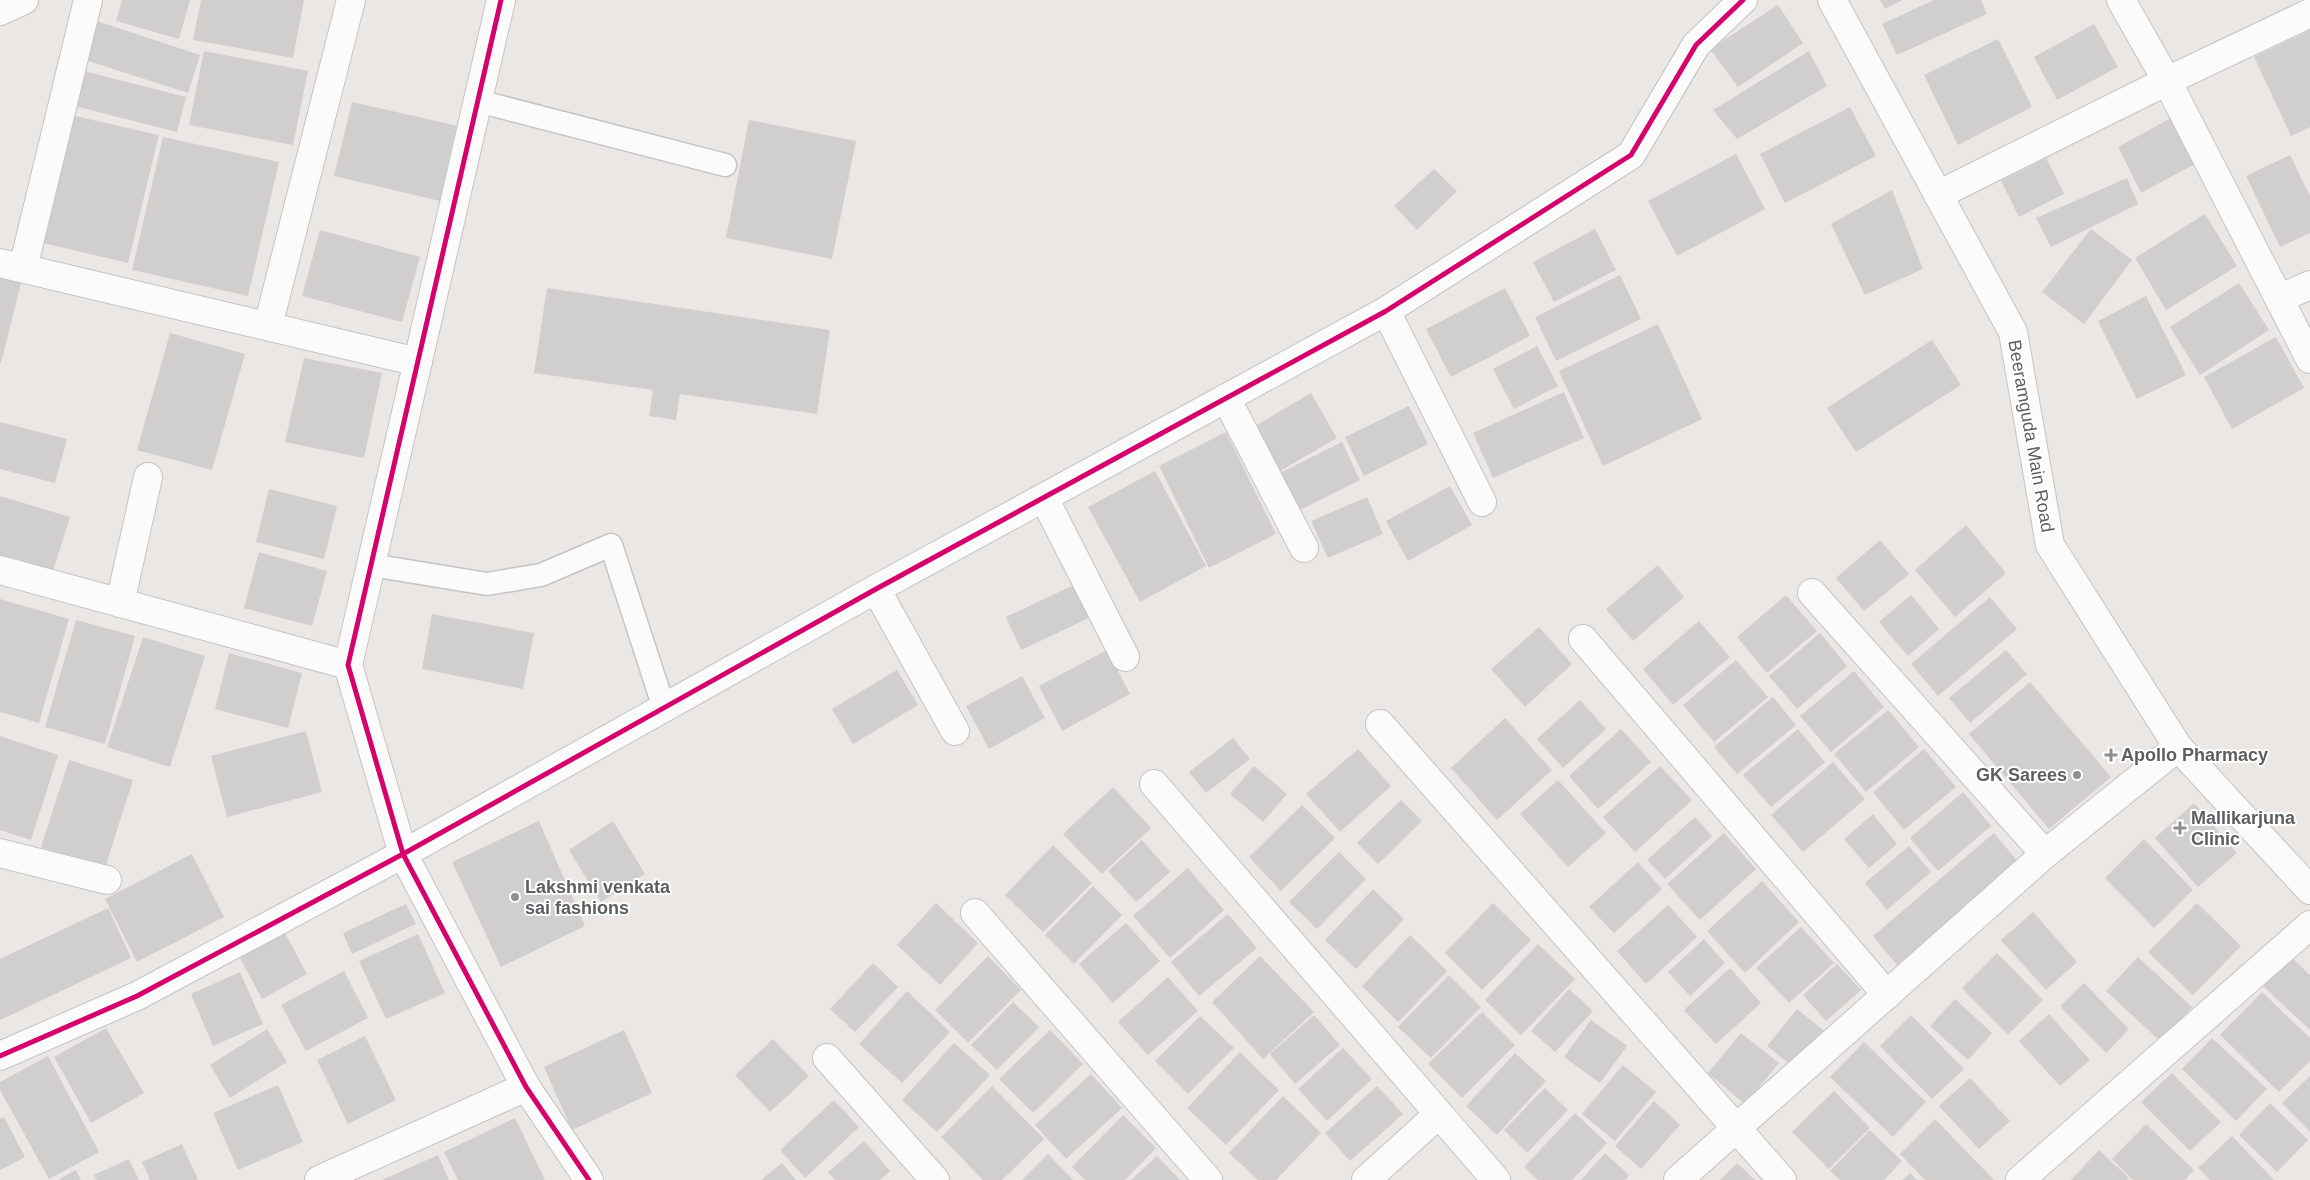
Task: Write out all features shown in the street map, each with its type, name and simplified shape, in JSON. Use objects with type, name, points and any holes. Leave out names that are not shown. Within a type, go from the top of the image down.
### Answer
[{"type":"street","points":[[0,10],[24,0]]},
{"type":"street","points":[[88,0],[11,265],[418,362]]},
{"type":"street","points":[[268,326],[351,0]]},
{"type":"street","points":[[501,0],[348,665],[403,854],[526,1087],[589,1180]]},
{"type":"street","points":[[0,1056],[137,996],[403,854],[876,589],[1386,311],[1631,155],[1696,46],[1743,0]]},
{"type":"street","name":"Beeramguda Main Road","points":[[1832,0],[2012,332],[2050,545],[2178,747],[2310,890]]},
{"type":"street","points":[[2121,0],[2167,81],[2310,358]]},
{"type":"street","points":[[1938,195],[2167,81],[2310,13]]},
{"type":"street","points":[[2279,299],[2310,285]]},
{"type":"street","points":[[1386,311],[1482,502]]},
{"type":"street","points":[[1226,398],[1304,548]]},
{"type":"street","points":[[120,603],[148,477]]},
{"type":"street","points":[[1044,498],[1125,657]]},
{"type":"street","points":[[0,570],[348,665]]},
{"type":"street","points":[[876,589],[955,731]]},
{"type":"street","points":[[1812,593],[2045,854]]},
{"type":"street","points":[[1583,639],[1887,995]]},
{"type":"street","points":[[1380,724],[1782,1180]]},
{"type":"street","points":[[1678,1180],[2045,854],[2178,747]]},
{"type":"street","points":[[1154,784],[1496,1180]]},
{"type":"street","points":[[0,853],[108,880]]},
{"type":"street","points":[[975,913],[1208,1180]]},
{"type":"street","points":[[2020,1180],[2310,925]]},
{"type":"street","points":[[827,1058],[935,1180]]},
{"type":"street","points":[[319,1180],[526,1087]]},
{"type":"street","points":[[1366,1180],[1439,1114]]},
{"type":"lane","points":[[478,101],[725,165]]},
{"type":"lane","points":[[371,565],[487,584],[542,575],[611,545],[664,708]]},
{"type":"building","points":[[122,0],[190,0],[179,39],[116,21]]},
{"type":"building","points":[[201,0],[304,0],[293,58],[193,40]]},
{"type":"building","points":[[1880,0],[1903,0],[1885,9]]},
{"type":"building","points":[[1934,0],[1981,0],[1987,14],[1897,55],[1882,24]]},
{"type":"building","points":[[1778,5],[1803,43],[1738,87],[1710,49]]},
{"type":"building","points":[[97,21],[200,55],[188,93],[85,60]]},
{"type":"building","points":[[2094,24],[2118,67],[2057,100],[2034,57]]},
{"type":"building","points":[[2310,30],[2310,127],[2291,136],[2254,57]]},
{"type":"building","points":[[1998,39],[2032,107],[1958,145],[1924,75]]},
{"type":"building","points":[[204,51],[308,71],[293,145],[189,125]]},
{"type":"building","points":[[1809,51],[1827,86],[1737,139],[1713,110]]},
{"type":"building","points":[[76,69],[186,97],[177,132],[67,104]]},
{"type":"building","points":[[352,102],[458,126],[440,201],[334,176]]},
{"type":"building","points":[[1850,107],[1876,156],[1785,203],[1760,154]]},
{"type":"building","points":[[2180,113],[2204,159],[2141,193],[2118,147]]},
{"type":"building","points":[[66,114],[159,135],[128,263],[35,241]]},
{"type":"building","points":[[749,120],[856,141],[832,259],[726,238]]},
{"type":"building","points":[[163,137],[279,162],[248,296],[132,270]]},
{"type":"building","points":[[1736,154],[1765,209],[1677,256],[1648,201]]},
{"type":"building","points":[[2290,155],[2310,196],[2310,233],[2280,247],[2246,176]]},
{"type":"building","points":[[2046,158],[2064,194],[2019,217],[2001,181]]},
{"type":"building","points":[[1434,169],[1457,191],[1417,230],[1394,206]]},
{"type":"building","points":[[2127,178],[2138,204],[2051,247],[2036,218]]},
{"type":"building","points":[[1892,190],[1923,269],[1865,295],[1831,224]]},
{"type":"building","points":[[2205,214],[2237,266],[2166,310],[2135,258]]},
{"type":"building","points":[[1595,229],[1616,270],[1554,302],[1533,262]]},
{"type":"building","points":[[2091,229],[2132,260],[2084,324],[2042,292]]},
{"type":"building","points":[[320,230],[420,257],[402,322],[302,296]]},
{"type":"building","points":[[0,274],[22,279],[1,363],[0,363]]},
{"type":"building","points":[[1620,275],[1641,319],[1556,361],[1535,317]]},
{"type":"building","points":[[2239,283],[2269,330],[2200,375],[2170,327]]},
{"type":"building","points":[[547,288],[830,330],[817,414],[680,394],[676,420],[649,416],[653,390],[534,373]]},
{"type":"building","points":[[1505,288],[1530,336],[1451,377],[1426,329]]},
{"type":"building","points":[[2146,296],[2186,375],[2137,399],[2098,321]]},
{"type":"building","points":[[1658,324],[1702,419],[1603,466],[1559,371]]},
{"type":"building","points":[[170,333],[245,354],[212,470],[137,450]]},
{"type":"building","points":[[2276,337],[2304,388],[2232,429],[2204,377]]},
{"type":"building","points":[[1932,340],[1961,385],[1856,452],[1827,408]]},
{"type":"building","points":[[1537,346],[1558,386],[1514,409],[1493,369]]},
{"type":"building","points":[[304,358],[382,373],[364,458],[285,442]]},
{"type":"building","points":[[1564,392],[1584,438],[1493,478],[1473,433]]},
{"type":"building","points":[[1311,393],[1337,438],[1280,471],[1255,426]]},
{"type":"building","points":[[1409,406],[1428,444],[1364,476],[1345,437]]},
{"type":"building","points":[[0,422],[67,439],[55,483],[0,469]]},
{"type":"building","points":[[1226,432],[1276,534],[1209,568],[1159,466]]},
{"type":"building","points":[[1342,442],[1360,480],[1296,512],[1278,474]]},
{"type":"building","points":[[1155,471],[1206,566],[1140,602],[1088,507]]},
{"type":"building","points":[[1450,486],[1472,525],[1408,561],[1386,521]]},
{"type":"building","points":[[269,489],[337,506],[324,559],[256,542]]},
{"type":"building","points":[[0,496],[70,517],[52,574],[0,558]]},
{"type":"building","points":[[1367,497],[1383,534],[1328,558],[1311,521]]},
{"type":"building","points":[[1966,525],[2006,573],[1955,617],[1915,570]]},
{"type":"building","points":[[1880,540],[1909,574],[1864,611],[1836,578]]},
{"type":"building","points":[[259,552],[327,571],[312,626],[244,608]]},
{"type":"building","points":[[1658,565],[1684,597],[1633,641],[1606,609]]},
{"type":"building","points":[[1076,584],[1091,617],[1021,650],[1006,617]]},
{"type":"building","points":[[1786,595],[1817,631],[1767,673],[1737,637]]},
{"type":"building","points":[[1911,595],[1939,629],[1908,656],[1879,622]]},
{"type":"building","points":[[1990,597],[2017,629],[1938,696],[1911,664]]},
{"type":"building","points":[[0,599],[69,619],[39,723],[0,712]]},
{"type":"building","points":[[432,614],[534,633],[523,689],[422,669]]},
{"type":"building","points":[[76,620],[135,636],[105,744],[45,727]]},
{"type":"building","points":[[1699,621],[1730,657],[1673,705],[1643,669]]},
{"type":"building","points":[[1539,627],[1572,664],[1525,707],[1491,669]]},
{"type":"building","points":[[1820,633],[1847,666],[1797,709],[1769,676]]},
{"type":"building","points":[[143,637],[205,656],[170,767],[107,747]]},
{"type":"building","points":[[1107,650],[1130,694],[1062,731],[1039,686]]},
{"type":"building","points":[[2006,650],[2027,674],[1970,723],[1949,698]]},
{"type":"building","points":[[229,653],[302,673],[288,728],[215,709]]},
{"type":"building","points":[[1736,660],[1768,697],[1714,742],[1683,705]]},
{"type":"building","points":[[897,670],[918,705],[853,744],[832,709]]},
{"type":"building","points":[[1854,671],[1884,707],[1831,752],[1800,716]]},
{"type":"building","points":[[1022,676],[1045,718],[989,749],[966,706]]},
{"type":"building","points":[[2030,682],[2111,777],[2049,829],[1969,734]]},
{"type":"building","points":[[1773,697],[1796,725],[1737,774],[1714,747]]},
{"type":"building","points":[[1580,700],[1606,729],[1563,768],[1537,739]]},
{"type":"building","points":[[1888,710],[1919,747],[1866,792],[1834,754]]},
{"type":"building","points":[[1505,718],[1552,770],[1497,820],[1451,768]]},
{"type":"building","points":[[1621,729],[1651,762],[1598,809],[1569,776]]},
{"type":"building","points":[[1798,729],[1825,762],[1771,807],[1743,775]]},
{"type":"building","points":[[306,731],[322,792],[227,817],[211,756]]},
{"type":"building","points":[[0,736],[58,755],[31,840],[0,830]]},
{"type":"building","points":[[1233,738],[1250,759],[1206,793],[1189,772]]},
{"type":"building","points":[[1358,749],[1391,786],[1340,832],[1306,794]]},
{"type":"building","points":[[1924,749],[1956,787],[1904,830],[1873,792]]},
{"type":"building","points":[[69,760],[133,780],[105,868],[41,847]]},
{"type":"building","points":[[1833,762],[1865,799],[1803,852],[1771,815]]},
{"type":"building","points":[[1254,766],[1287,794],[1263,822],[1230,794]]},
{"type":"building","points":[[1660,766],[1692,800],[1635,852],[1603,817]]},
{"type":"building","points":[[1558,780],[1606,833],[1568,867],[1520,814]]},
{"type":"building","points":[[1113,787],[1151,828],[1102,874],[1063,834]]},
{"type":"building","points":[[1963,792],[1991,826],[1938,871],[1910,838]]},
{"type":"building","points":[[1401,800],[1422,821],[1378,864],[1357,843]]},
{"type":"building","points":[[2194,803],[2237,853],[2198,887],[2155,838]]},
{"type":"building","points":[[1302,805],[1335,838],[1281,891],[1249,857]]},
{"type":"building","points":[[1873,814],[1897,844],[1869,868],[1844,839]]},
{"type":"building","points":[[1695,817],[1712,836],[1665,879],[1647,860]]},
{"type":"building","points":[[539,821],[585,926],[501,967],[452,862]]},
{"type":"building","points":[[613,821],[645,874],[601,902],[569,850]]},
{"type":"building","points":[[1724,833],[1756,869],[1700,920],[1667,884]]},
{"type":"building","points":[[1994,833],[2019,863],[1897,965],[1873,936]]},
{"type":"building","points":[[2144,839],[2193,890],[2154,928],[2105,878]]},
{"type":"building","points":[[1142,840],[1170,872],[1136,902],[1108,871]]},
{"type":"building","points":[[1053,845],[1092,883],[1043,932],[1005,895]]},
{"type":"building","points":[[1909,846],[1931,872],[1887,910],[1865,883]]},
{"type":"building","points":[[1339,852],[1366,879],[1317,929],[1289,902]]},
{"type":"building","points":[[192,854],[224,917],[137,962],[105,899]]},
{"type":"building","points":[[1638,862],[1662,889],[1614,933],[1589,907]]},
{"type":"building","points":[[1188,868],[1224,910],[1170,958],[1133,916]]},
{"type":"building","points":[[1762,881],[1799,922],[1745,973],[1707,931]]},
{"type":"building","points":[[1093,886],[1122,915],[1074,964],[1045,935]]},
{"type":"building","points":[[1373,889],[1404,919],[1356,969],[1325,940]]},
{"type":"building","points":[[936,903],[978,943],[940,985],[897,945]]},
{"type":"building","points":[[1493,903],[1531,940],[1482,990],[1445,953]]},
{"type":"building","points":[[2197,903],[2241,946],[2193,995],[2148,952]]},
{"type":"building","points":[[406,904],[416,924],[352,954],[343,933]]},
{"type":"building","points":[[1668,905],[1697,937],[1646,984],[1617,951]]},
{"type":"building","points":[[108,908],[131,958],[0,1020],[0,959]]},
{"type":"building","points":[[2033,912],[2077,962],[2046,990],[2001,940]]},
{"type":"building","points":[[1228,914],[1257,948],[1199,996],[1171,962]]},
{"type":"building","points":[[1126,923],[1160,961],[1113,1003],[1079,964]]},
{"type":"building","points":[[1801,927],[1834,963],[1789,1003],[1756,968]]},
{"type":"building","points":[[285,933],[307,974],[262,999],[240,958]]},
{"type":"building","points":[[418,934],[445,993],[386,1019],[359,961]]},
{"type":"building","points":[[1410,935],[1447,971],[1398,1022],[1362,986]]},
{"type":"building","points":[[1704,939],[1725,963],[1690,996],[1668,972]]},
{"type":"building","points":[[1538,944],[1575,979],[1521,1035],[1485,1000]]},
{"type":"building","points":[[1997,953],[2043,1000],[2008,1035],[1962,988]]},
{"type":"building","points":[[988,956],[1021,990],[968,1043],[935,1010]]},
{"type":"building","points":[[1260,956],[1314,1012],[1263,1059],[1212,1002]]},
{"type":"building","points":[[2138,957],[2192,1007],[2161,1042],[2106,991]]},
{"type":"building","points":[[2291,957],[2310,975],[2310,1030],[2263,986]]},
{"type":"building","points":[[873,963],[898,987],[855,1032],[830,1009]]},
{"type":"building","points":[[1837,964],[1861,990],[1826,1021],[1803,995]]},
{"type":"building","points":[[1730,968],[1761,1003],[1716,1044],[1684,1010]]},
{"type":"building","points":[[344,971],[368,1018],[306,1051],[281,1005]]},
{"type":"building","points":[[240,972],[263,1024],[213,1046],[191,994]]},
{"type":"building","points":[[1449,975],[1481,1007],[1431,1058],[1398,1027]]},
{"type":"building","points":[[1168,977],[1198,1011],[1148,1055],[1118,1022]]},
{"type":"building","points":[[2084,983],[2129,1029],[2106,1053],[2060,1006]]},
{"type":"building","points":[[1569,989],[1593,1011],[1555,1052],[1531,1031]]},
{"type":"building","points":[[907,991],[950,1032],[902,1083],[859,1044]]},
{"type":"building","points":[[2262,992],[2310,1038],[2310,1061],[2279,1092],[2220,1035]]},
{"type":"building","points":[[1955,999],[1992,1033],[1968,1060],[1930,1026]]},
{"type":"building","points":[[1013,1002],[1039,1027],[997,1070],[971,1045]]},
{"type":"building","points":[[1797,1009],[1826,1032],[1796,1069],[1767,1046]]},
{"type":"building","points":[[1482,1012],[1515,1045],[1462,1098],[1428,1064]]},
{"type":"building","points":[[2049,1014],[2090,1060],[2060,1086],[2019,1041]]},
{"type":"building","points":[[1314,1015],[1340,1045],[1295,1084],[1270,1054]]},
{"type":"building","points":[[1911,1015],[1964,1069],[1932,1099],[1880,1046]]},
{"type":"building","points":[[1200,1016],[1234,1048],[1188,1094],[1155,1061]]},
{"type":"building","points":[[1591,1020],[1627,1046],[1600,1083],[1564,1057]]},
{"type":"building","points":[[106,1028],[144,1093],[91,1123],[54,1057]]},
{"type":"building","points":[[267,1029],[287,1062],[230,1098],[210,1065]]},
{"type":"building","points":[[624,1030],[652,1093],[572,1130],[544,1067]]},
{"type":"building","points":[[1050,1030],[1083,1064],[1033,1113],[999,1079]]},
{"type":"building","points":[[1741,1033],[1779,1063],[1745,1104],[1708,1073]]},
{"type":"building","points":[[365,1036],[396,1100],[348,1124],[317,1060]]},
{"type":"building","points":[[2212,1038],[2267,1089],[2236,1121],[2182,1069]]},
{"type":"building","points":[[773,1039],[809,1076],[770,1112],[735,1075]]},
{"type":"building","points":[[1864,1042],[1926,1102],[1893,1137],[1830,1077]]},
{"type":"building","points":[[954,1043],[990,1075],[937,1132],[902,1100]]},
{"type":"building","points":[[1343,1048],[1372,1079],[1327,1121],[1298,1089]]},
{"type":"building","points":[[1240,1052],[1279,1090],[1226,1145],[1187,1108]]},
{"type":"building","points":[[1515,1053],[1546,1081],[1497,1135],[1466,1106]]},
{"type":"building","points":[[48,1056],[99,1152],[49,1179],[0,1090],[0,1082]]},
{"type":"building","points":[[1623,1065],[1656,1092],[1615,1141],[1582,1114]]},
{"type":"building","points":[[2172,1073],[2221,1122],[2190,1151],[2141,1102]]},
{"type":"building","points":[[1091,1074],[1122,1108],[1066,1159],[1035,1125]]},
{"type":"building","points":[[2310,1076],[2310,1132],[2282,1103]]},
{"type":"building","points":[[1970,1078],[2010,1121],[1979,1149],[1939,1106]]},
{"type":"building","points":[[278,1085],[303,1142],[238,1170],[213,1113]]},
{"type":"building","points":[[992,1086],[1044,1139],[1002,1180],[983,1180],[941,1137]]},
{"type":"building","points":[[1377,1086],[1403,1114],[1350,1161],[1325,1133]]},
{"type":"building","points":[[1545,1088],[1568,1110],[1527,1153],[1504,1130]]},
{"type":"building","points":[[1834,1091],[1870,1128],[1829,1169],[1792,1132]]},
{"type":"building","points":[[1283,1096],[1321,1133],[1276,1180],[1258,1180],[1229,1153]]},
{"type":"building","points":[[834,1100],[859,1127],[805,1178],[780,1150]]},
{"type":"building","points":[[1654,1101],[1680,1125],[1641,1169],[1615,1146]]},
{"type":"building","points":[[2270,1103],[2308,1140],[2277,1172],[2239,1135]]},
{"type":"building","points":[[1575,1113],[1607,1143],[1572,1180],[1538,1180],[1524,1167]]},
{"type":"building","points":[[1123,1115],[1156,1148],[1125,1180],[1085,1180],[1072,1167]]},
{"type":"building","points":[[4,1117],[25,1157],[0,1170],[0,1119]]},
{"type":"building","points":[[515,1118],[545,1180],[458,1180],[444,1152]]},
{"type":"building","points":[[1935,1119],[1994,1180],[1925,1180],[1900,1154]]},
{"type":"building","points":[[2146,1124],[2194,1170],[2185,1180],[2133,1180],[2112,1159]]},
{"type":"building","points":[[1870,1130],[1902,1161],[1884,1180],[1840,1180],[1830,1171]]},
{"type":"building","points":[[2232,1136],[2274,1180],[2210,1180],[2198,1168]]},
{"type":"building","points":[[864,1141],[890,1171],[880,1180],[835,1180],[828,1172]]},
{"type":"building","points":[[182,1144],[198,1180],[150,1180],[142,1162]]},
{"type":"building","points":[[2099,1150],[2129,1178],[2127,1180],[2071,1180]]},
{"type":"building","points":[[1605,1153],[1629,1175],[1625,1180],[1581,1180]]},
{"type":"building","points":[[1048,1154],[1073,1180],[1022,1180]]},
{"type":"building","points":[[438,1155],[449,1180],[382,1180]]},
{"type":"building","points":[[1157,1156],[1180,1180],[1131,1180]]},
{"type":"building","points":[[129,1159],[139,1180],[97,1180],[94,1175]]},
{"type":"building","points":[[782,1163],[796,1180],[761,1180]]},
{"type":"building","points":[[1737,1163],[1755,1180],[1720,1180]]},
{"type":"building","points":[[76,1170],[81,1180],[58,1180]]},
{"type":"building","points":[[1910,1173],[1917,1180],[1902,1180]]},
{"type":"cycle path","points":[[501,0],[348,665],[403,854],[526,1087],[589,1180]]},
{"type":"cycle path","points":[[0,1056],[137,996],[403,854],[876,589],[1386,311],[1631,155],[1696,45],[1743,0]]},
{"type":"place","name":"Apollo Pharmacy","points":[[2111,755]]},
{"type":"place","name":"GK Sarees","points":[[2077,775]]},
{"type":"place","name":"Mallikarjuna Clinic","points":[[2180,828]]},
{"type":"place","name":"Lakshmi venkata sai fashions","points":[[515,897]]}]
